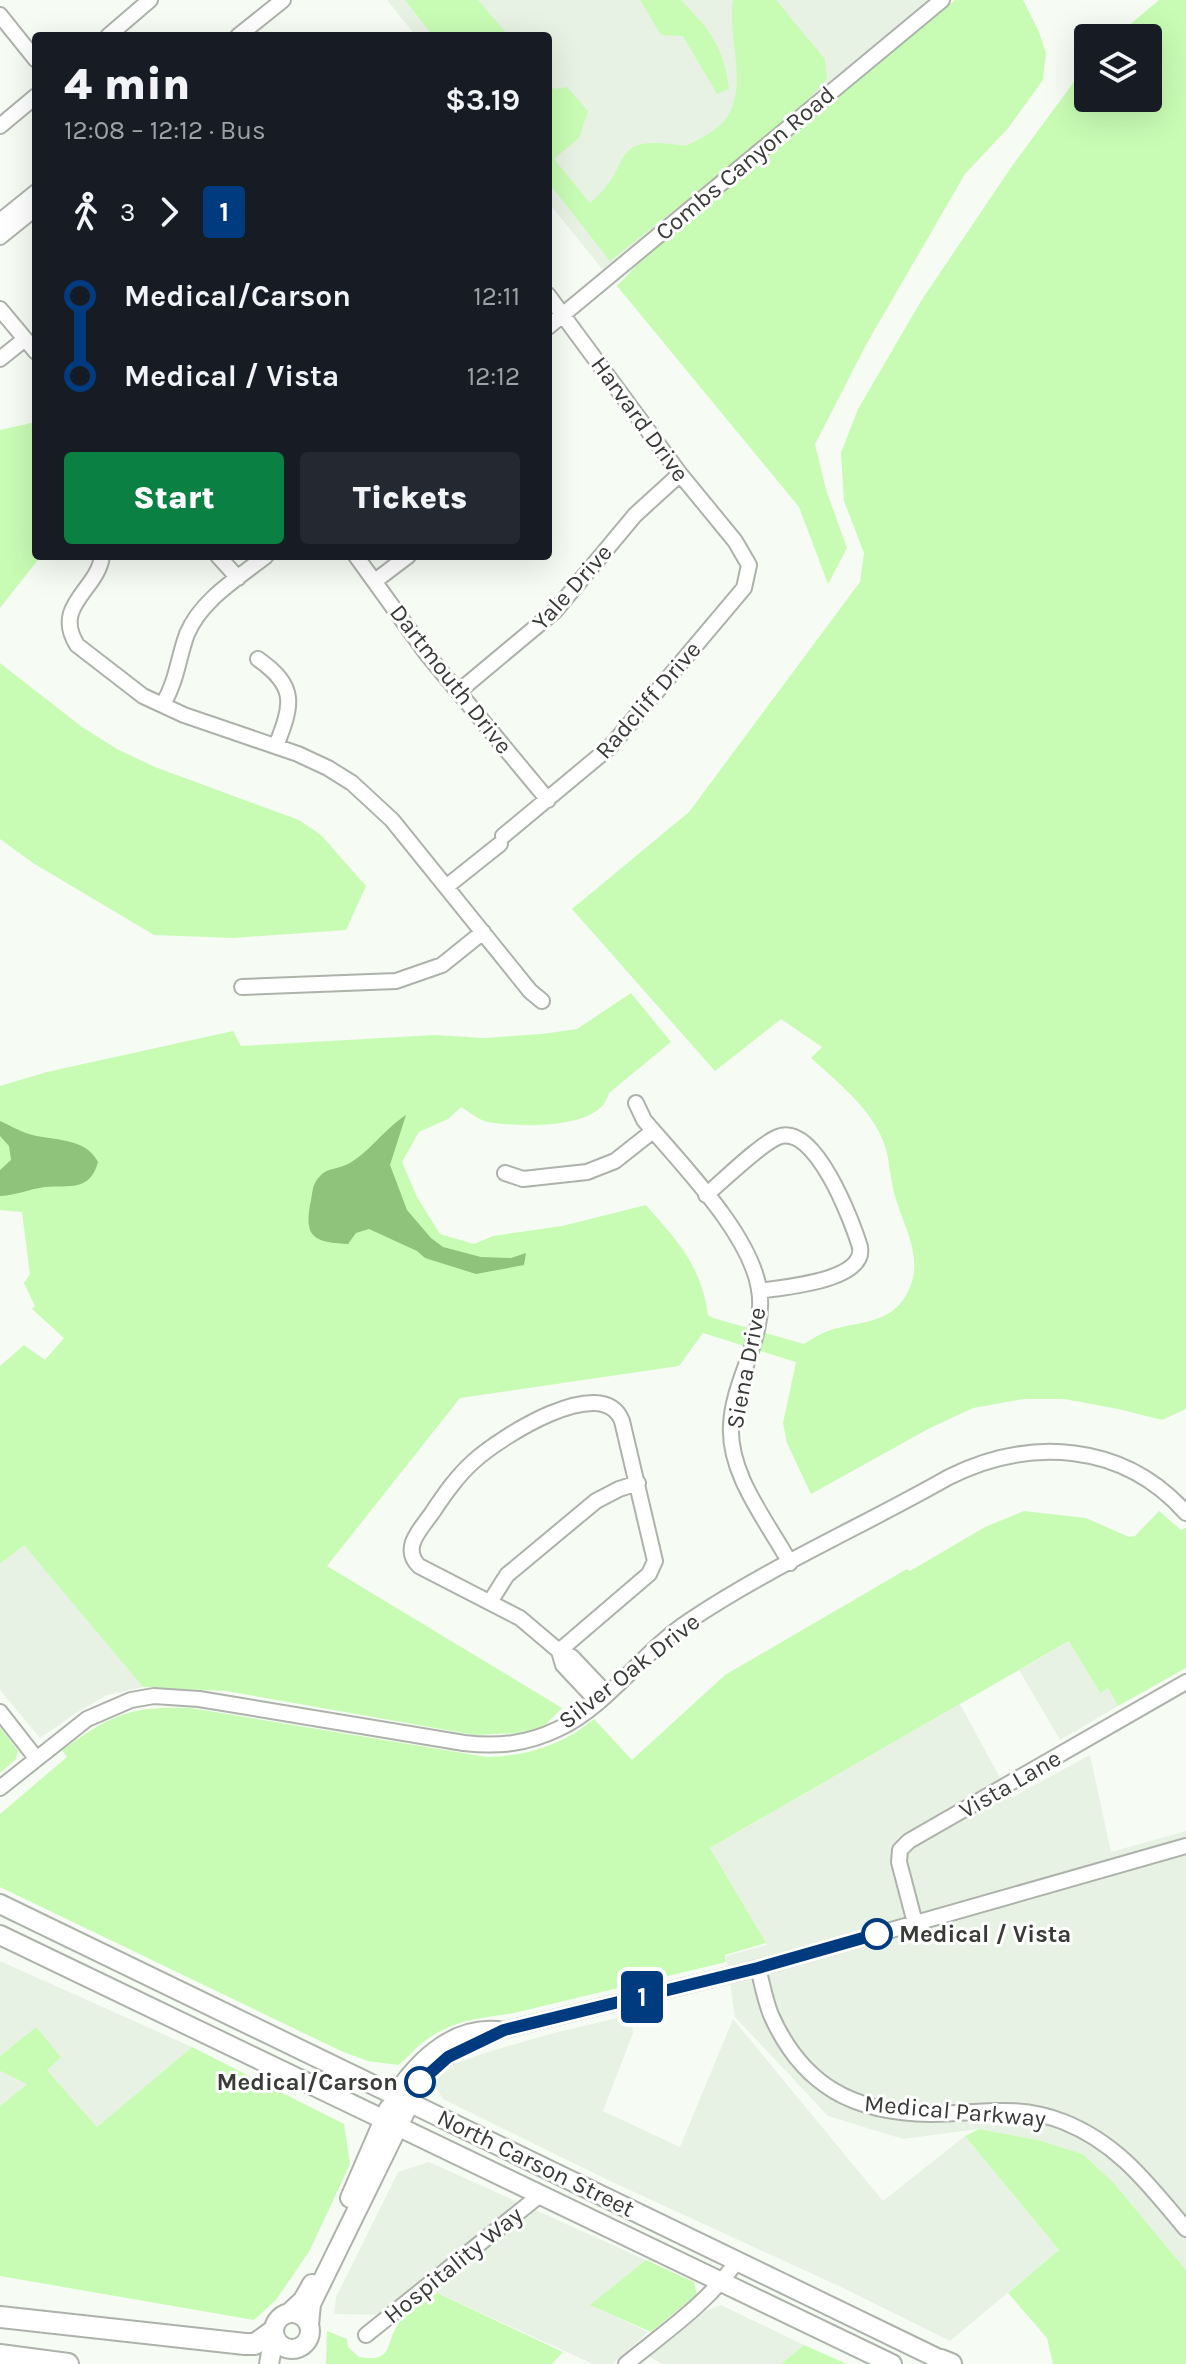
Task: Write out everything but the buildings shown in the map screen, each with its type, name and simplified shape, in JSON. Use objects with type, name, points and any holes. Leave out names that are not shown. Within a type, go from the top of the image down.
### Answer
[{"type":"highway","points":[[0,2317],[245,2344],[255,2344],[274,2334]]},
{"type":"highway","points":[[0,2355],[68,2364]]},
{"type":"main road","name":"North Carson Street","points":[[0,1904],[944,2363]]},
{"type":"main road","name":"North Carson Street","points":[[0,1935],[892,2364]]},
{"type":"main road","points":[[272,2364],[306,2343],[310,2334],[311,2304],[402,2098]]},
{"type":"main road","points":[[272,2364],[276,2321],[303,2300],[391,2123]]},
{"type":"main road","points":[[289,2313],[298,2314],[309,2325]]},
{"type":"main road","points":[[274,2334],[279,2345],[294,2349]]},
{"type":"street","points":[[113,32],[150,0]]},
{"type":"street","points":[[243,32],[283,0]]},
{"type":"street","name":"Combs Canyon Road","points":[[552,324],[942,0]]},
{"type":"street","points":[[0,15],[32,55]]},
{"type":"street","points":[[0,126],[32,99]]},
{"type":"street","points":[[0,221],[32,195]]},
{"type":"street","points":[[0,237],[32,211]]},
{"type":"street","name":"Harvard Drive","points":[[552,300],[680,474],[735,541]]},
{"type":"street","points":[[0,309],[32,347]]},
{"type":"street","points":[[0,359],[25,339]]},
{"type":"street","name":"Yale Drive","points":[[458,692],[555,611],[635,515],[680,474]]},
{"type":"street","name":"Radcliff Drive","points":[[446,887],[610,747],[744,588],[749,565],[735,541]]},
{"type":"street","points":[[101,560],[96,574],[80,593],[73,609],[71,635],[77,645],[143,696],[184,715],[276,746],[328,768],[352,783],[392,820],[530,991],[542,1001]]},
{"type":"street","points":[[222,560],[238,578]]},
{"type":"street","points":[[163,704],[177,676],[187,635],[196,618],[211,601],[261,560]]},
{"type":"street","name":"Dartmouth Drive","points":[[359,560],[426,653],[548,800]]},
{"type":"street","points":[[375,581],[403,560]]},
{"type":"street","points":[[258,659],[277,672],[289,696],[289,714],[276,746]]},
{"type":"street","points":[[242,987],[396,981],[442,965],[483,932]]},
{"type":"street","name":"Siena Drive","points":[[636,1103],[644,1120],[741,1239],[753,1266],[760,1313],[734,1406],[732,1443],[742,1478],[790,1563]]},
{"type":"street","points":[[505,1173],[523,1179],[587,1172],[615,1161],[653,1131]]},
{"type":"street","points":[[706,1195],[770,1142],[786,1135],[800,1139],[806,1145],[842,1198],[860,1247],[857,1263],[835,1276],[759,1291]]},
{"type":"street","points":[[559,1651],[652,1570],[655,1556],[621,1416],[605,1403],[592,1403],[539,1418],[492,1446],[453,1484],[413,1541],[411,1550],[419,1566],[490,1602],[530,1626],[559,1651],[572,1657],[602,1697]]},
{"type":"street","name":"Silver Oak Drive","points":[[0,1788],[87,1719],[120,1704],[154,1696],[199,1699],[492,1746],[541,1737],[577,1718],[688,1621],[973,1464],[1002,1455],[1067,1451],[1092,1456],[1118,1465],[1156,1486],[1186,1513]]},
{"type":"street","points":[[490,1602],[507,1575],[596,1501],[608,1493],[638,1483]]},
{"type":"street","name":"Vista Lane","points":[[915,1923],[899,1862],[900,1850],[909,1841],[1186,1682]]},
{"type":"street","points":[[0,1712],[36,1758]]},
{"type":"street","points":[[402,2098],[437,2064],[463,2048],[504,2030],[758,1968],[1186,1846]]},
{"type":"street","name":"Medical Parkway","points":[[758,1968],[770,2013],[784,2039],[824,2086],[849,2101],[873,2108],[931,2114],[994,2109],[1032,2113],[1062,2121],[1098,2139],[1134,2166],[1186,2229]]},
{"type":"street","name":"Hospitality Way","points":[[366,2335],[540,2195]]},
{"type":"street","points":[[626,2364],[722,2283],[737,2261]]},
{"type":"shaded area","points":[[387,0],[929,0],[603,270],[552,207],[552,32],[413,32]]},
{"type":"shaded area","points":[[405,0],[478,0],[506,32],[430,32]]},
{"type":"shaded area","points":[[640,0],[681,0],[714,40],[727,74],[729,89],[717,94],[683,36],[661,35]]},
{"type":"shaded area","points":[[733,0],[776,0],[825,59],[827,79],[793,116],[610,261],[552,187],[552,87],[567,87],[588,111],[579,138],[554,159],[590,203],[604,189],[624,155],[632,148],[660,143],[686,146],[714,130],[729,114],[737,84]]},
{"type":"shaded area","points":[[955,0],[1023,0],[1046,53],[1043,80],[1009,127],[965,174],[867,343],[815,444],[826,490],[847,548],[828,584],[799,507],[617,286],[651,250]]},
{"type":"shaded area","points":[[1159,0],[1186,0],[1186,1409],[1162,1420],[1064,1399],[1024,1399],[973,1408],[928,1429],[811,1494],[787,1443],[783,1423],[796,1362],[703,1333],[679,1366],[460,1398],[327,1566],[562,1708],[546,1724],[518,1733],[475,1735],[226,1691],[143,1687],[24,1545],[0,1564],[0,1366],[24,1345],[45,1360],[64,1338],[32,1309],[35,1306],[24,1283],[30,1274],[22,1212],[0,1210],[0,1086],[47,1072],[233,1031],[241,1046],[435,1035],[484,1038],[577,1029],[631,993],[671,1042],[609,1093],[603,1105],[591,1114],[556,1124],[518,1125],[484,1121],[461,1107],[448,1119],[419,1132],[402,1162],[417,1197],[440,1234],[474,1244],[493,1236],[562,1226],[646,1205],[694,1268],[708,1315],[713,1318],[804,1344],[827,1331],[888,1314],[903,1300],[911,1285],[914,1256],[892,1183],[888,1156],[878,1130],[864,1110],[811,1058],[822,1047],[781,1019],[715,1071],[572,909],[689,812],[860,582],[864,553],[844,501],[841,453],[858,409],[921,301],[1012,166],[1074,82],[1074,112],[1162,112],[1162,24],[1131,24]]},
{"type":"shaded area","points":[[32,423],[32,560],[38,560],[0,608],[0,430]]},
{"type":"shaded area","points":[[0,663],[82,727],[117,749],[155,767],[299,820],[321,835],[366,886],[346,930],[233,938],[154,935],[33,863],[0,839]]},
{"type":"shaded area","points":[[406,1115],[390,1165],[407,1210],[443,1247],[481,1257],[511,1258],[526,1253],[524,1265],[476,1274],[425,1258],[417,1251],[369,1229],[356,1233],[348,1244],[320,1240],[311,1232],[309,1216],[317,1179],[326,1171],[356,1159]]},
{"type":"shaded area","points":[[0,1121],[29,1134],[68,1141],[85,1148],[98,1162],[94,1172],[78,1185],[45,1187],[0,1196],[0,1170],[11,1160],[9,1146],[0,1136]]},
{"type":"shaded area","points":[[1024,1511],[1086,1518],[1129,1537],[1135,1536],[1159,1511],[1181,1530],[1186,1528],[1186,1668],[1118,1706],[1108,1688],[1100,1693],[1069,1641],[710,1848],[766,1943],[725,1955],[726,1962],[455,2025],[433,2035],[398,2065],[368,2061],[341,2051],[0,1887],[0,1814],[67,1757],[62,1750],[94,1728],[122,1715],[151,1709],[191,1708],[487,1757],[544,1747],[570,1736],[594,1719],[632,1760],[725,1675],[907,1569],[910,1571],[985,1527]]},
{"type":"shaded area","points":[[24,1544],[143,1687],[107,1695],[40,1738],[0,1690],[0,1564]]},
{"type":"shaded area","points":[[1070,1641],[1099,1692],[1108,1688],[1118,1706],[1060,1740],[1019,1670]]},
{"type":"shaded area","points":[[960,1704],[1011,1798],[1090,1755],[1111,1852],[1186,1831],[1186,2270],[1114,2183],[1083,2154],[1038,2140],[979,2129],[903,2139],[828,2116],[735,2017],[726,1956],[767,1945],[710,1848]]},
{"type":"shaded area","points":[[0,1727],[18,1751],[16,1759],[0,1773]]},
{"type":"shaded area","points":[[0,1961],[192,2047],[97,2127],[47,2070],[36,2027],[0,2056]]},
{"type":"shaded area","points":[[630,2015],[633,2033],[603,2111],[680,2147],[733,2019],[883,2201],[965,2136],[1059,2250],[950,2341],[443,2099],[432,2081],[454,2064],[491,2051]]},
{"type":"shaded area","points":[[36,2027],[61,2057],[47,2070],[97,2127],[192,2047],[344,2124],[350,2164],[310,2250],[276,2300],[254,2320],[0,2276],[0,2106],[27,2084],[0,2071],[0,2056]]},
{"type":"shaded area","points":[[0,2071],[28,2083],[0,2106]]},
{"type":"shaded area","points":[[979,2129],[1038,2140],[1083,2154],[1114,2183],[1186,2270],[1186,2364],[1053,2364],[1047,2338],[1008,2293],[1059,2250],[965,2136]]},
{"type":"shaded area","points":[[429,2162],[646,2260],[591,2305],[648,2332],[613,2364],[593,2364],[419,2282],[383,2315],[334,2314],[336,2297],[398,2172]]},
{"type":"shaded area","points":[[646,2260],[694,2282],[697,2294],[651,2332],[590,2305]]},
{"type":"shaded area","points":[[437,2293],[563,2352],[552,2364],[326,2364],[327,2331],[347,2339],[348,2347],[359,2357],[378,2357],[387,2350],[401,2321]]},
{"type":"shaded area","points":[[721,2305],[804,2345],[781,2364],[663,2364],[649,2357],[706,2311]]},
{"type":"shaded area","points":[[804,2345],[847,2364],[781,2364]]},
{"type":"bus line","name":"1","points":[[420,2082],[448,2057],[504,2030],[758,1968],[877,1934]]},
{"type":"place","name":"Medical / Vista","points":[[877,1934]]},
{"type":"place","name":"Medical/Carson","points":[[420,2082]]}]
